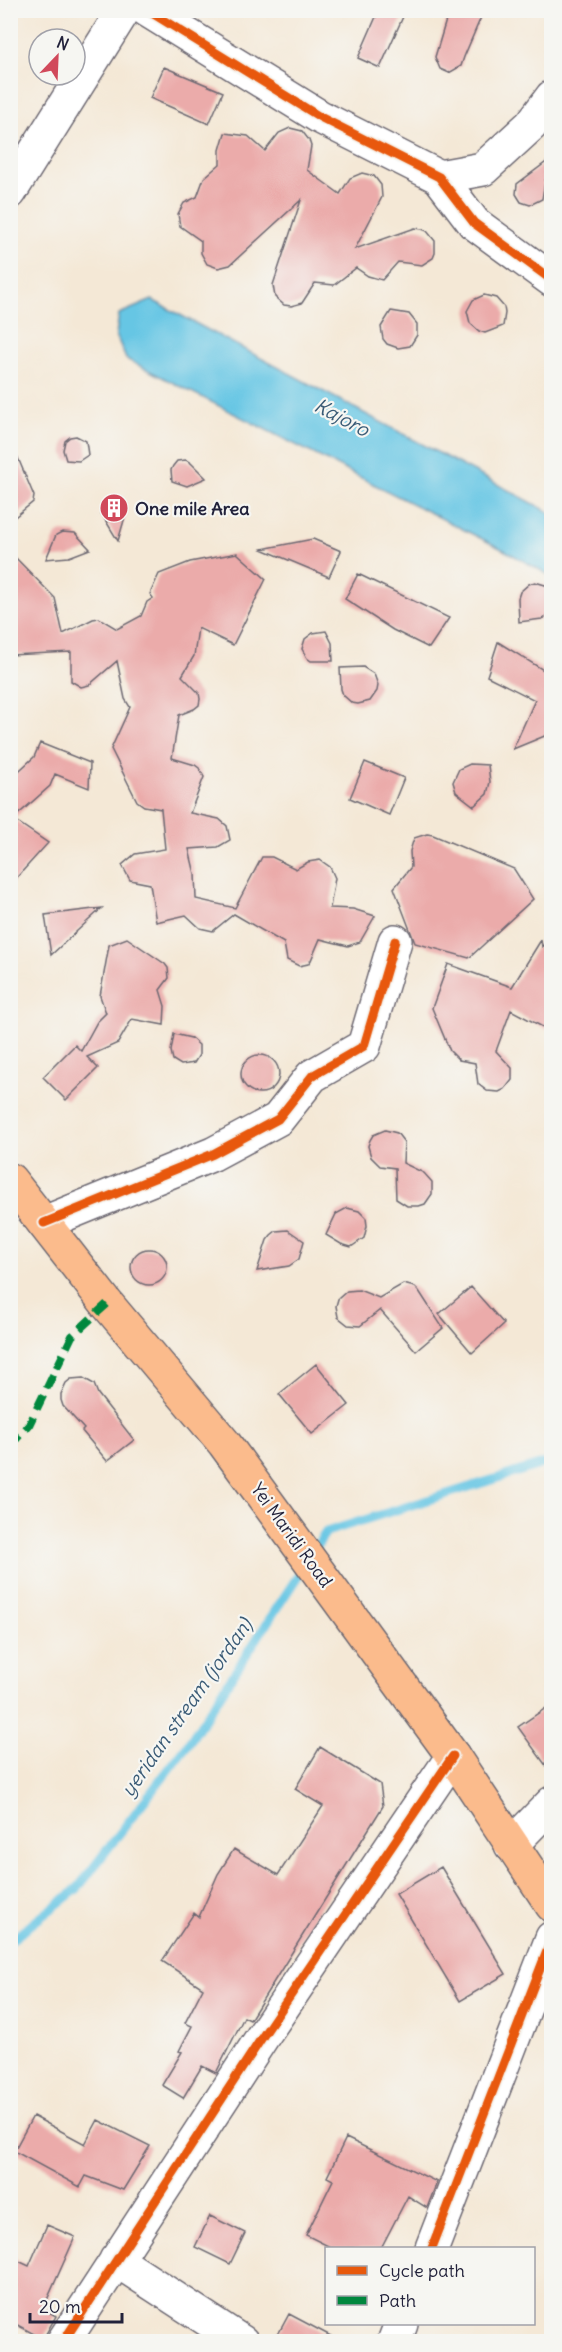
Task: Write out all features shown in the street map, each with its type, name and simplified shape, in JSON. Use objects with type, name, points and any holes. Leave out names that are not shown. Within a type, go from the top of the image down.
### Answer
[{"type":"main road","name":"Yei Maridi Road","points":[[10,1180],[107,1304],[225,1443],[453,1756],[552,1905]]},
{"type":"street","points":[[10,192],[124,10]]},
{"type":"street","points":[[147,10],[320,117],[439,177],[474,223],[552,280]]},
{"type":"street","points":[[439,177],[483,169],[531,125],[552,97]]},
{"type":"street","points":[[44,1222],[213,1154],[279,1119],[312,1076],[364,1046],[395,941]]},
{"type":"street","points":[[63,2342],[263,2036],[453,1756]]},
{"type":"street","points":[[511,1845],[552,1803]]},
{"type":"street","points":[[432,2247],[552,1938]]},
{"type":"street","points":[[116,2260],[242,2342]]},
{"type":"street","points":[[394,2342],[401,2325]]},
{"type":"water","name":"Kajoro","points":[[152,300],[551,513],[551,576],[126,359],[116,335],[119,314]]},
{"type":"building","points":[[379,10],[406,10],[380,68],[358,58]]},
{"type":"building","points":[[449,10],[484,10],[461,66],[449,73],[440,69],[435,57]]},
{"type":"building","points":[[164,67],[223,92],[209,124],[150,98]]},
{"type":"building","points":[[290,128],[302,131],[309,140],[311,146],[307,170],[340,194],[350,178],[362,173],[374,176],[381,185],[382,197],[355,249],[415,228],[427,231],[435,241],[433,258],[422,265],[398,262],[382,280],[368,276],[356,268],[334,285],[315,283],[302,303],[284,305],[275,297],[273,285],[301,200],[230,265],[218,268],[207,264],[201,253],[201,241],[180,226],[178,214],[184,203],[197,197],[204,178],[220,164],[220,150],[225,133],[248,136],[265,151],[279,133]]},
{"type":"building","points":[[549,160],[542,199],[530,205],[521,202],[516,194],[517,184]]},
{"type":"building","points":[[484,295],[496,298],[504,307],[505,313],[503,326],[485,333],[470,323],[467,311],[473,300]]},
{"type":"building","points":[[391,311],[409,314],[417,324],[417,335],[410,346],[398,348],[387,344],[383,339],[381,327]]},
{"type":"building","points":[[76,436],[86,441],[88,455],[79,461],[66,460],[63,450],[65,441]]},
{"type":"building","points":[[10,439],[34,496],[33,502],[10,521]]},
{"type":"building","points":[[186,460],[206,478],[187,486],[172,481],[173,466],[177,461]]},
{"type":"building","name":"One mile Area","points":[[114,497],[123,500],[127,510],[118,541],[101,513],[103,502]]},
{"type":"building","points":[[62,532],[75,533],[90,549],[69,557],[46,559],[56,535]]},
{"type":"building","points":[[313,539],[341,551],[329,577],[262,549]]},
{"type":"building","points":[[10,552],[55,598],[63,634],[93,619],[99,618],[117,629],[141,616],[147,602],[153,598],[150,594],[159,574],[190,562],[237,553],[266,579],[233,645],[198,628],[194,656],[182,676],[199,693],[200,699],[199,705],[194,709],[179,715],[172,758],[195,765],[204,777],[190,813],[219,819],[227,826],[230,840],[218,847],[189,849],[195,874],[196,899],[235,908],[262,857],[272,857],[296,869],[308,862],[320,860],[330,867],[335,878],[330,908],[353,909],[375,916],[360,942],[348,946],[320,939],[308,964],[299,966],[287,960],[284,943],[234,914],[213,931],[200,928],[186,915],[156,922],[150,884],[130,880],[122,865],[135,854],[165,849],[161,809],[144,806],[137,801],[111,749],[130,707],[125,699],[117,661],[89,685],[81,687],[71,681],[71,652],[10,655]]},
{"type":"building","points":[[358,574],[449,618],[429,648],[393,630],[345,599]]},
{"type":"building","points":[[535,582],[552,587],[552,615],[542,619],[519,622],[520,592]]},
{"type":"building","points":[[326,631],[332,643],[333,661],[311,661],[302,649],[305,639],[313,633]]},
{"type":"building","points":[[498,642],[548,673],[552,664],[552,733],[513,749],[535,700],[487,676]]},
{"type":"building","points":[[363,667],[374,674],[378,685],[377,691],[370,701],[352,703],[343,695],[340,668]]},
{"type":"building","points":[[40,743],[90,763],[89,788],[55,774],[50,786],[13,819],[48,843],[10,885],[10,779],[34,757]]},
{"type":"building","points":[[365,762],[404,778],[389,815],[350,798]]},
{"type":"building","points":[[470,764],[488,765],[490,782],[487,794],[474,806],[456,792],[453,782],[459,769]]},
{"type":"building","points":[[427,834],[514,869],[533,899],[469,958],[415,943],[394,888],[411,867],[410,851],[414,838]]},
{"type":"building","points":[[102,908],[51,955],[45,915]]},
{"type":"building","points":[[552,934],[552,1032],[511,1010],[496,1051],[512,1068],[512,1080],[505,1089],[499,1092],[487,1091],[478,1084],[475,1063],[459,1060],[450,1051],[432,1008],[448,964],[512,987],[541,940],[542,947]]},
{"type":"building","points":[[127,938],[168,968],[169,978],[160,990],[165,1006],[164,1025],[132,1019],[118,1043],[87,1057],[98,1068],[66,1100],[43,1077],[75,1045],[81,1051],[97,1022],[106,1013],[100,996],[109,945]]},
{"type":"building","points":[[174,1034],[191,1038],[199,1045],[199,1055],[194,1063],[181,1065],[173,1060],[171,1051]]},
{"type":"building","points":[[260,1055],[273,1061],[279,1074],[273,1087],[260,1093],[247,1087],[241,1074],[247,1061]]},
{"type":"building","points":[[385,1130],[397,1133],[404,1142],[403,1163],[424,1173],[432,1182],[432,1194],[425,1204],[407,1206],[396,1199],[395,1168],[380,1166],[371,1157],[368,1146],[370,1140],[373,1135]]},
{"type":"building","points":[[347,1208],[359,1211],[366,1218],[367,1226],[364,1238],[351,1247],[326,1235],[336,1214]]},
{"type":"building","points":[[288,1230],[304,1241],[299,1259],[289,1266],[257,1271],[267,1240],[276,1231]]},
{"type":"building","points":[[149,1249],[162,1254],[167,1267],[162,1280],[149,1285],[136,1280],[131,1267],[136,1254]]},
{"type":"building","points":[[403,1284],[415,1287],[419,1291],[443,1328],[416,1351],[380,1310],[360,1326],[348,1325],[338,1317],[336,1306],[338,1299],[347,1291],[359,1290],[379,1298]]},
{"type":"building","points":[[471,1287],[504,1324],[472,1353],[439,1314]]},
{"type":"building","points":[[316,1364],[349,1405],[312,1434],[279,1394]]},
{"type":"building","points":[[83,1378],[94,1384],[98,1394],[134,1440],[107,1461],[82,1431],[84,1429],[63,1406],[61,1400],[66,1383],[71,1379]]},
{"type":"building","points":[[552,1704],[552,1774],[518,1727]]},
{"type":"building","points":[[320,1747],[380,1784],[383,1806],[250,2020],[244,2017],[216,2073],[202,2066],[183,2098],[162,2085],[182,2052],[179,2051],[192,2026],[185,2023],[203,1988],[162,1961],[194,1913],[199,1917],[218,1874],[234,1849],[278,1875],[323,1806],[295,1789]]},
{"type":"building","points":[[441,1867],[506,1974],[460,2001],[396,1894]]},
{"type":"building","points":[[33,2116],[85,2144],[98,2120],[150,2146],[123,2190],[86,2176],[80,2187],[14,2151]]},
{"type":"building","points":[[346,2138],[437,2182],[427,2208],[408,2196],[382,2247],[330,2247],[306,2235],[333,2180],[327,2177]]},
{"type":"building","points":[[210,2216],[245,2233],[230,2264],[195,2247]]},
{"type":"building","points":[[47,2225],[75,2237],[43,2309],[56,2316],[43,2339],[10,2321],[10,2257],[29,2266]]},
{"type":"building","points":[[289,2314],[342,2342],[274,2342]]},
{"type":"waterway","points":[[312,1553],[326,1532],[552,1461]]},
{"type":"waterway","name":"yeridan stream (jordan)","points":[[10,1941],[77,1889],[188,1744],[305,1565]]},
{"type":"marked path","points":[[10,1446],[29,1425],[72,1336],[107,1304]]},
{"type":"cycle path","points":[[147,10],[320,117],[439,177],[474,223],[552,280]]},
{"type":"cycle path","points":[[44,1223],[213,1154],[278,1119],[312,1076],[364,1046],[395,941]]},
{"type":"cycle path","points":[[63,2342],[263,2036],[453,1756]]},
{"type":"cycle path","points":[[432,2247],[552,1938]]},
{"type":"place","name":"One mile Area","points":[[114,508]]}]
